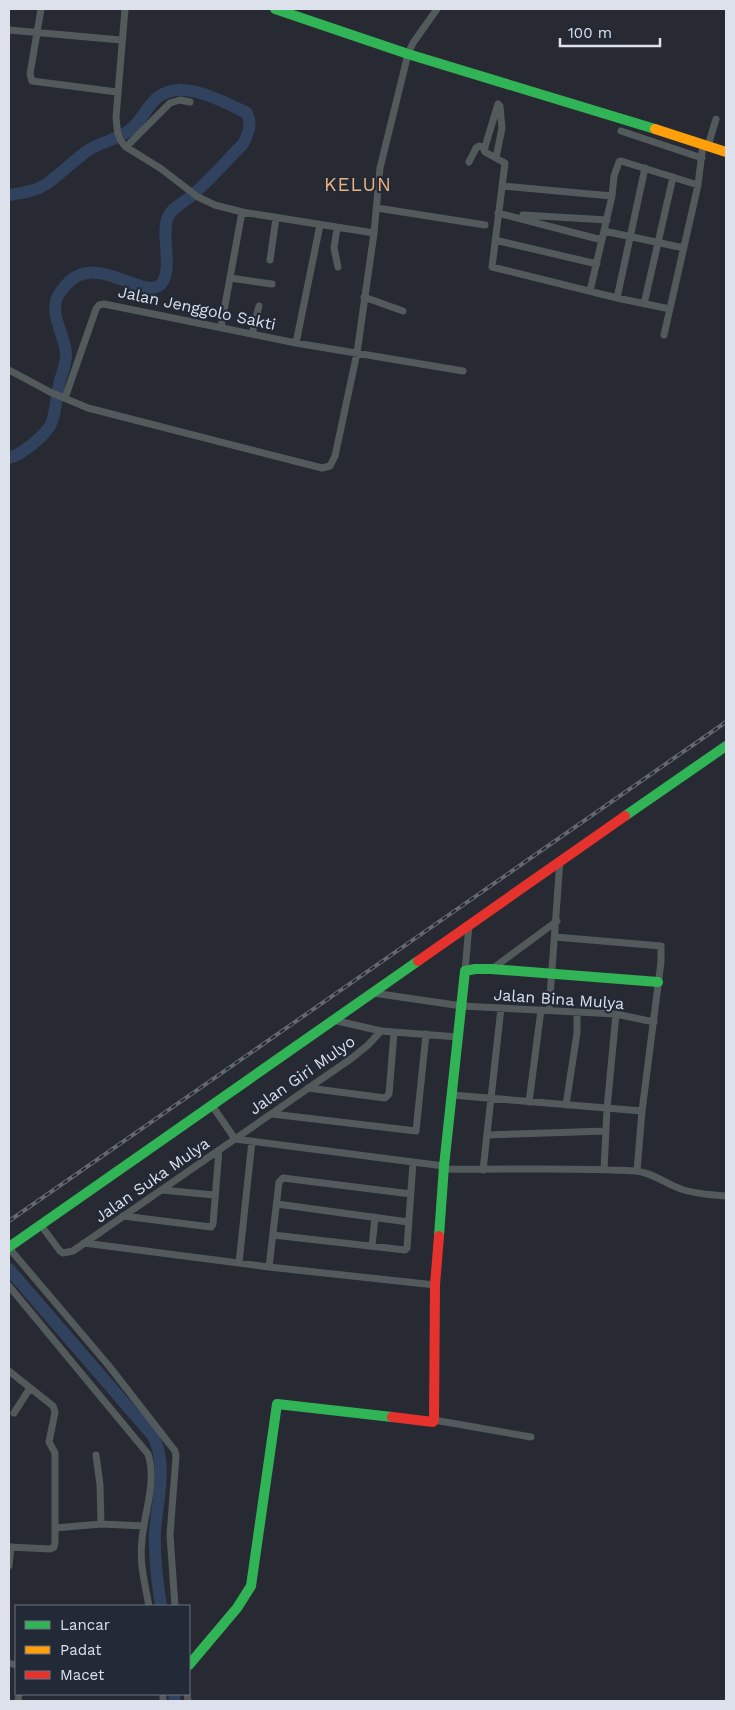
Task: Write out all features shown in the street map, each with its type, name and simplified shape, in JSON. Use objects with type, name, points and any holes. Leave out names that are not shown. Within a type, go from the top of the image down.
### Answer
[{"type":"street","points":[[41,9],[30,74],[32,81],[117,92]]},
{"type":"street","points":[[125,9],[117,92],[117,128],[123,145],[160,168],[198,197],[215,205],[276,218],[374,233]]},
{"type":"street","points":[[275,9],[408,54],[603,112],[726,152]]},
{"type":"street","points":[[9,370],[50,392],[88,408],[324,468],[332,465],[357,353],[374,233],[380,168],[384,150],[408,54],[413,43],[437,9]]},
{"type":"street","points":[[9,30],[121,40]]},
{"type":"street","points":[[123,145],[170,103],[180,100],[190,102]]},
{"type":"street","points":[[496,158],[502,128],[499,104],[485,148],[485,152],[505,163],[491,265],[493,267],[617,298],[670,309]]},
{"type":"street","points":[[664,335],[698,185],[702,158],[716,120]]},
{"type":"street","points":[[621,132],[702,158]]},
{"type":"street","points":[[469,162],[476,148],[479,146],[485,148]]},
{"type":"street","points":[[590,291],[607,220],[617,167],[621,162],[698,185]]},
{"type":"street","points":[[617,298],[646,168]]},
{"type":"street","points":[[644,304],[673,177]]},
{"type":"street","points":[[502,186],[612,196]]},
{"type":"street","points":[[377,208],[485,226]]},
{"type":"street","points":[[221,327],[242,212]]},
{"type":"street","points":[[498,213],[602,240]]},
{"type":"street","points":[[508,215],[607,220]]},
{"type":"street","points":[[270,260],[276,218]]},
{"type":"street","points":[[296,343],[320,225]]},
{"type":"street","points":[[337,228],[334,248],[338,267]]},
{"type":"street","points":[[604,231],[684,248]]},
{"type":"street","points":[[495,240],[597,264]]},
{"type":"street","points":[[230,278],[272,284]]},
{"type":"street","points":[[364,297],[403,311]]},
{"type":"street","name":"Jalan Jenggolo Sakti","points":[[63,397],[96,309],[101,304],[296,343],[463,371]]},
{"type":"street","points":[[252,334],[259,306]]},
{"type":"street","points":[[175,1605],[170,1535],[175,1451],[109,1366],[9,1248],[40,1224],[211,1104],[726,746]]},
{"type":"street","points":[[529,1102],[551,972],[560,860]]},
{"type":"street","points":[[491,969],[556,921]]},
{"type":"street","points":[[434,1420],[435,1285],[444,1168],[469,924]]},
{"type":"street","points":[[555,937],[661,946],[637,1171]]},
{"type":"street","points":[[465,971],[469,969],[491,969],[551,972],[658,982]]},
{"type":"street","name":"Jalan Bina Mulya","points":[[373,993],[462,1006],[616,1014],[654,1022]]},
{"type":"street","points":[[483,1170],[501,1008]]},
{"type":"street","points":[[566,1105],[577,1033],[577,1012]]},
{"type":"street","points":[[604,1170],[607,1109],[616,1014]]},
{"type":"street","points":[[333,1020],[381,1031],[458,1037]]},
{"type":"street","name":"Jalan Giri Mulyo","points":[[235,1139],[362,1051],[381,1031]]},
{"type":"street","points":[[308,1088],[385,1098],[389,1094],[394,1032]]},
{"type":"street","points":[[272,1114],[416,1131],[426,1034]]},
{"type":"street","points":[[452,1095],[642,1111]]},
{"type":"street","points":[[211,1104],[235,1139],[413,1162],[444,1168],[637,1171],[681,1189],[726,1196]]},
{"type":"street","points":[[487,1135],[606,1132]]},
{"type":"street","name":"Jalan Suka Mulya","points":[[84,1243],[235,1139]]},
{"type":"street","points":[[239,1263],[252,1141]]},
{"type":"street","points":[[123,1216],[211,1227],[213,1224],[219,1150]]},
{"type":"street","points":[[273,1235],[405,1250],[407,1248],[413,1162]]},
{"type":"street","points":[[269,1267],[278,1204],[279,1182],[283,1178],[410,1194]]},
{"type":"street","points":[[162,1190],[214,1195]]},
{"type":"street","points":[[278,1204],[408,1222]]},
{"type":"street","points":[[372,1246],[375,1218]]},
{"type":"street","points":[[40,1224],[63,1253],[73,1251],[84,1243],[269,1267],[435,1285]]},
{"type":"street","points":[[9,1286],[146,1452],[149,1461],[150,1487],[142,1541],[142,1565],[149,1605]]},
{"type":"street","points":[[9,1371],[52,1406],[55,1412],[49,1441],[55,1453],[56,1542],[54,1547],[50,1549],[10,1547],[9,1566]]},
{"type":"street","points":[[14,1413],[30,1388]]},
{"type":"street","points":[[190,1664],[237,1608],[252,1584],[277,1404],[433,1422],[434,1420],[531,1437]]},
{"type":"street","points":[[96,1455],[100,1485],[101,1524]]},
{"type":"street","points":[[55,1528],[101,1524],[144,1526]]},
{"type":"waterway","points":[[9,195],[44,186],[90,149],[127,132],[158,97],[168,92],[179,90],[203,94],[247,113],[249,117],[249,128],[243,144],[204,184],[175,208],[168,217],[165,233],[167,261],[165,278],[161,284],[153,288],[143,287],[105,274],[91,273],[78,276],[66,285],[57,297],[56,314],[66,356],[54,417],[50,426],[37,440],[9,458]]},
{"type":"waterway","points":[[9,1269],[153,1436],[160,1459],[161,1471],[155,1532],[156,1569],[161,1605]]},
{"type":"waterway","points":[[174,1695],[175,1701]]},
{"type":"railway","points":[[9,1221],[726,722]]},
{"type":"traffic: fast","points":[[275,9],[408,54],[655,129]]},
{"type":"traffic: fast","points":[[625,816],[726,746]]},
{"type":"traffic: fast","points":[[9,1247],[418,961]]},
{"type":"traffic: fast","points":[[439,1236],[444,1166],[465,971],[491,969],[658,982]]},
{"type":"traffic: fast","points":[[190,1664],[237,1608],[251,1586],[277,1404],[392,1417]]},
{"type":"traffic: slow","points":[[655,129],[726,152]]},
{"type":"traffic: jam","points":[[418,961],[625,816]]},
{"type":"traffic: jam","points":[[392,1417],[433,1422],[434,1420],[435,1285],[439,1236]]},
{"type":"district","name":"KELUN","points":[[358,184]]}]
